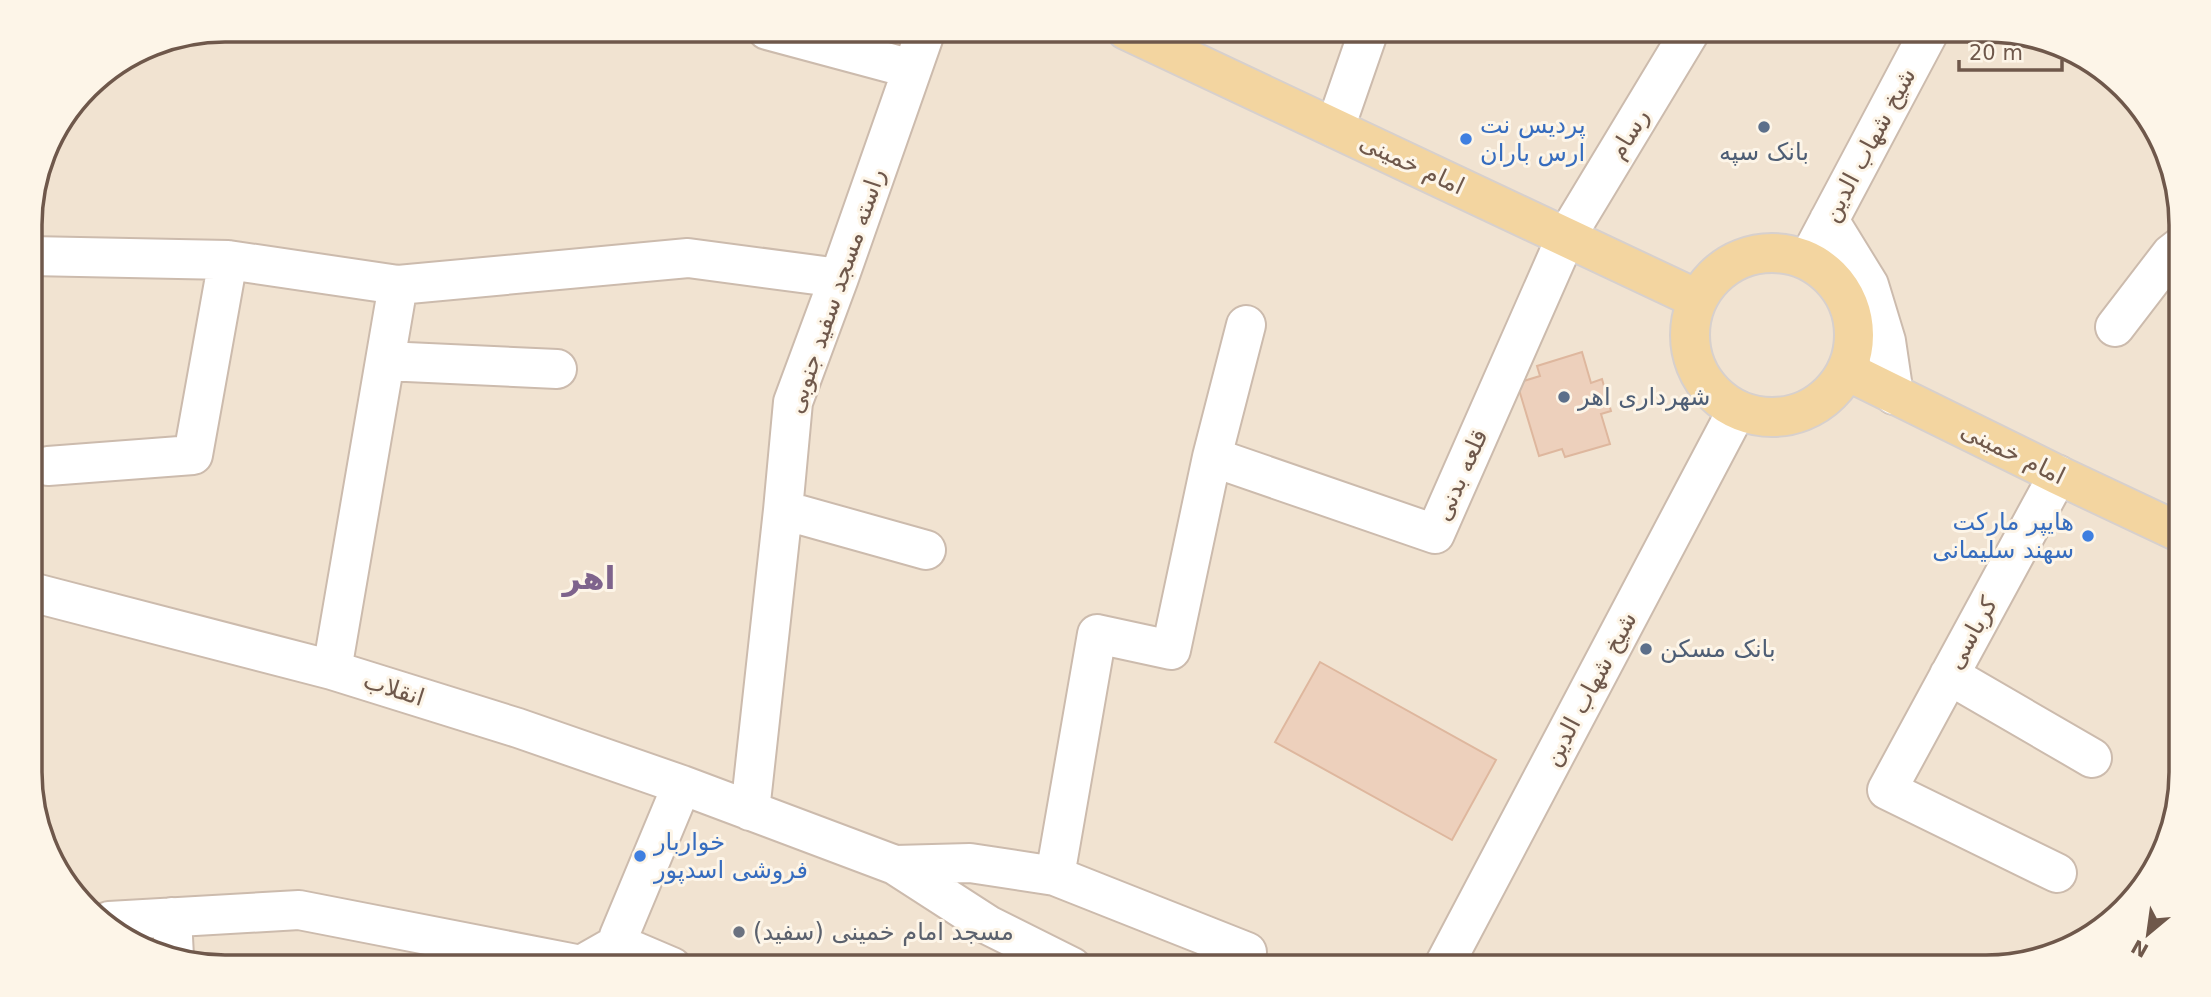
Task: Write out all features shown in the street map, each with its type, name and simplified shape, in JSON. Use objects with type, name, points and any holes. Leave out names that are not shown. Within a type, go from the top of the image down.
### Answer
[{"type":"main road","name":"امام خمینی","points":[[1152,42],[1697,299]]},
{"type":"main road","points":[[1783,253],[1808,260],[1829,275],[1845,296],[1854,321],[1854,346],[1847,371],[1833,392],[1812,408],[1788,417],[1762,418],[1737,410],[1715,395],[1707,385],[1699,374],[1690,350],[1690,324],[1697,299],[1712,278],[1732,262],[1757,254],[1783,253]]},
{"type":"main road","name":"امام خمینی","points":[[1847,371],[2169,528]]},
{"type":"street","points":[[812,42],[912,69]]},
{"type":"street","name":"راسته مسجد سفید جنوبی","points":[[750,811],[793,402],[922,42]]},
{"type":"street","points":[[1335,128],[1365,42]]},
{"type":"street","name":"رسام","points":[[1566,237],[1685,42]]},
{"type":"street","name":"شیخ شهاب الدین","points":[[1808,260],[1924,42]]},
{"type":"street","points":[[1829,220],[1869,285],[1886,341],[1894,395]]},
{"type":"street","name":"قلعه بدنی","points":[[1212,457],[1435,534],[1566,237]]},
{"type":"street","points":[[42,256],[228,260],[398,285],[688,258],[839,278]]},
{"type":"street","points":[[2115,327],[2169,257]]},
{"type":"street","points":[[48,466],[193,454],[228,260]]},
{"type":"street","points":[[332,670],[398,285]]},
{"type":"street","points":[[1055,876],[1097,635],[1171,650],[1212,457],[1246,325]]},
{"type":"street","points":[[385,361],[557,369]]},
{"type":"street","name":"شیخ شهاب الدین","points":[[1449,955],[1737,410]]},
{"type":"street","name":"کرباسی","points":[[2057,873],[1887,790],[2058,475]]},
{"type":"street","points":[[783,510],[926,550]]},
{"type":"street","name":"انقلاب","points":[[42,595],[332,670],[518,728],[682,785],[895,865]]},
{"type":"street","points":[[1949,675],[2092,758]]},
{"type":"street","points":[[618,944],[682,785]]},
{"type":"street","points":[[895,865],[970,863],[1055,876],[1247,952]]},
{"type":"street","points":[[895,865],[988,925],[1048,955]]},
{"type":"street","points":[[118,920],[299,910],[530,955]]},
{"type":"street","points":[[172,917],[174,948]]},
{"type":"street","points":[[599,955],[618,944]]},
{"type":"street","points":[[618,944],[644,955]]},
{"type":"shaded area","points":[[225,42],[1998,42],[2056,56],[2078,66],[2098,80],[2116,95],[2131,113],[2145,133],[2155,155],[2163,177],[2167,201],[2169,772],[2163,820],[2155,842],[2145,864],[2131,884],[2118,899],[2113,899],[2113,905],[2088,924],[2045,945],[1998,955],[213,955],[177,949],[155,941],[133,931],[113,917],[95,902],[80,884],[66,864],[56,842],[48,820],[44,796],[42,213],[48,177],[56,155],[87,104],[104,87],[133,66],[177,48]]},
{"type":"building","name":"شهرداری اهر","points":[[1582,352],[1591,383],[1602,379],[1611,411],[1601,414],[1610,444],[1565,457],[1562,449],[1539,456],[1517,383],[1540,376],[1537,366]]},
{"type":"building","points":[[1320,662],[1496,760],[1452,840],[1275,742]]},
{"type":"place","name":"بانک سپه","points":[[1764,127]]},
{"type":"place","name":"پردیس نت ارس باران","points":[[1466,139]]},
{"type":"place","name":"شهرداری اهر","points":[[1564,397]]},
{"type":"place","name":"هایپر مارکت سهند سلیمانی","points":[[2088,536]]},
{"type":"place","name":"بانک مسکن","points":[[1646,649]]},
{"type":"place","name":"خواربار فروشی اسدپور","points":[[640,856]]},
{"type":"place","name":"(مسجد امام خمینی (سفید","points":[[739,932]]},
{"type":"district","name":"اهر","points":[[589,578]]}]
